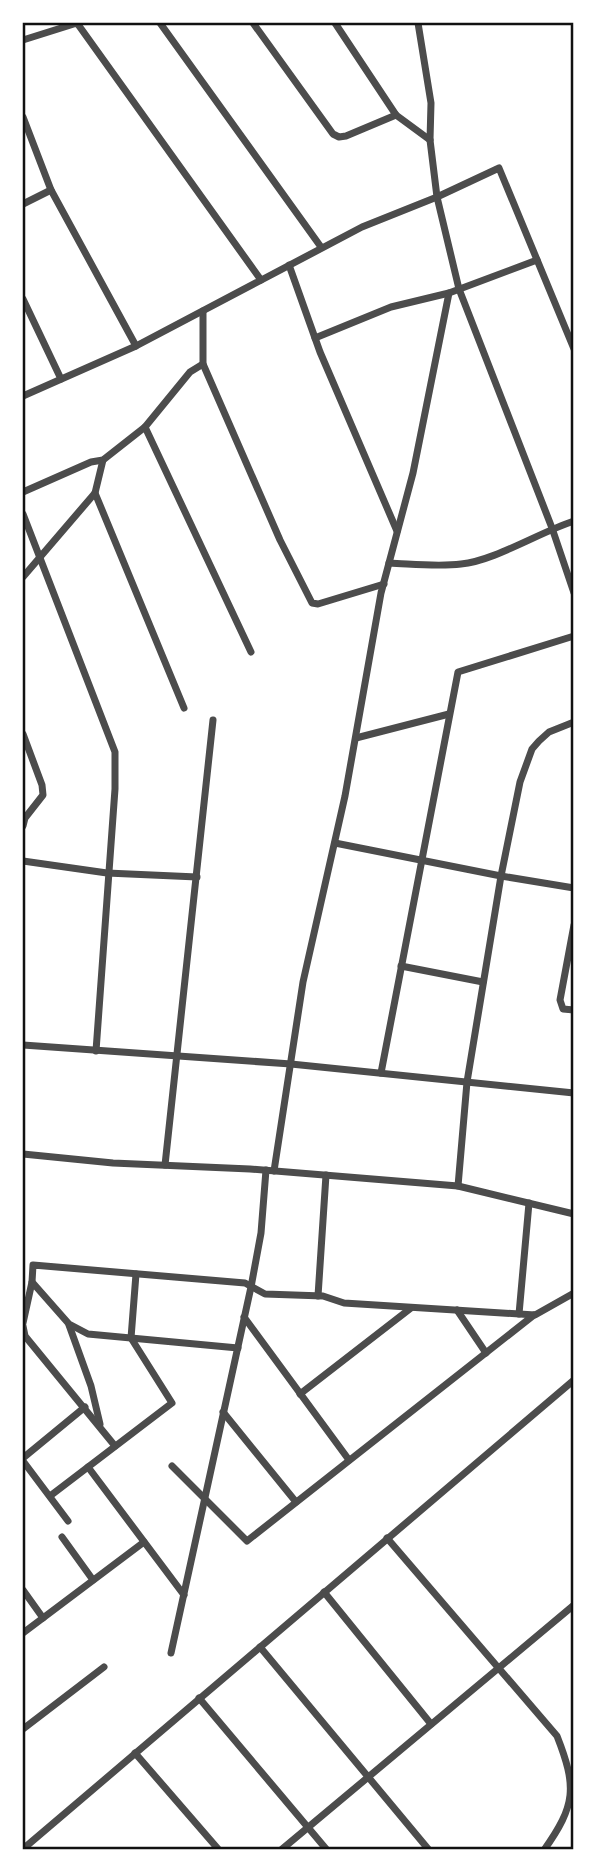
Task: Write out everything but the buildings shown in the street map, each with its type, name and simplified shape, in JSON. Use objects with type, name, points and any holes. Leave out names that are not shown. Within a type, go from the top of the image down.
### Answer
[{"type":"street","points":[[23,40],[77,23],[261,280]]},
{"type":"street","points":[[160,23],[321,247]]},
{"type":"street","points":[[264,23],[255,25],[333,134],[346,136],[396,115]]},
{"type":"street","points":[[335,23],[396,115],[430,140]]},
{"type":"street","points":[[411,23],[420,35]]},
{"type":"street","points":[[418,23],[431,103],[430,140],[437,197],[459,289],[552,528],[574,593]]},
{"type":"street","points":[[23,117],[51,190],[136,345]]},
{"type":"street","points":[[23,396],[136,345],[362,227],[437,197],[499,168],[574,349]]},
{"type":"street","points":[[23,204],[51,190]]},
{"type":"street","points":[[316,338],[391,307],[449,293],[537,260]]},
{"type":"street","points":[[289,265],[316,338],[398,531]]},
{"type":"street","points":[[171,1653],[251,1287],[303,982],[335,843],[384,584],[413,473],[449,293]]},
{"type":"street","points":[[23,299],[61,379]]},
{"type":"street","points":[[203,311],[203,364],[312,603],[318,604],[384,584]]},
{"type":"street","points":[[23,492],[91,462],[103,460],[145,427],[190,372],[203,364]]},
{"type":"street","points":[[145,427],[251,652]]},
{"type":"street","points":[[23,577],[95,493],[103,460]]},
{"type":"street","points":[[95,493],[184,708]]},
{"type":"street","points":[[23,514],[115,752],[115,789],[96,1051]]},
{"type":"street","points":[[389,563],[462,565],[485,558],[552,528],[574,522]]},
{"type":"street","points":[[380,1073],[458,672],[574,636]]},
{"type":"street","points":[[356,738],[449,714]]},
{"type":"street","points":[[166,1165],[214,720]]},
{"type":"street","points":[[458,1186],[467,1082],[501,877],[520,782],[531,749],[549,732],[574,722]]},
{"type":"street","points":[[23,734],[42,785],[43,796],[25,818],[23,826]]},
{"type":"street","points":[[335,843],[501,877],[574,888]]},
{"type":"street","points":[[23,861],[107,873],[197,877]]},
{"type":"street","points":[[574,925],[560,1000],[564,1009],[574,1010]]},
{"type":"street","points":[[401,966],[483,982]]},
{"type":"street","points":[[23,1045],[291,1064],[574,1093]]},
{"type":"street","points":[[23,1154],[458,1186],[574,1214]]},
{"type":"street","points":[[318,1296],[326,1175]]},
{"type":"street","points":[[519,1314],[529,1203]]},
{"type":"street","points":[[115,1446],[25,1336],[23,1325],[33,1280],[33,1265],[244,1283],[265,1294],[318,1296],[344,1303],[535,1315]]},
{"type":"street","points":[[50,1496],[172,1403],[131,1338],[136,1274]]},
{"type":"street","points":[[23,1275],[33,1280],[69,1324],[91,1385],[100,1427]]},
{"type":"street","points":[[172,1466],[247,1541],[535,1315],[574,1293]]},
{"type":"street","points":[[300,1394],[412,1308]]},
{"type":"street","points":[[457,1310],[486,1353]]},
{"type":"street","points":[[244,1317],[349,1460]]},
{"type":"street","points":[[69,1324],[88,1334],[238,1348]]},
{"type":"street","points":[[23,1849],[574,1380]]},
{"type":"street","points":[[68,1521],[23,1459],[85,1407]]},
{"type":"street","points":[[223,1412],[296,1502]]},
{"type":"street","points":[[88,1467],[184,1594]]},
{"type":"street","points":[[62,1537],[93,1580]]},
{"type":"street","points":[[387,1538],[557,1736],[569,1769],[571,1799],[557,1832],[544,1850]]},
{"type":"street","points":[[23,1633],[144,1542]]},
{"type":"street","points":[[23,1590],[43,1618]]},
{"type":"street","points":[[324,1592],[431,1724]]},
{"type":"street","points":[[281,1850],[574,1605]]},
{"type":"street","points":[[260,1647],[429,1850]]},
{"type":"street","points":[[23,1729],[104,1667]]},
{"type":"street","points":[[200,1698],[327,1850]]},
{"type":"street","points":[[135,1753],[219,1850]]}]
